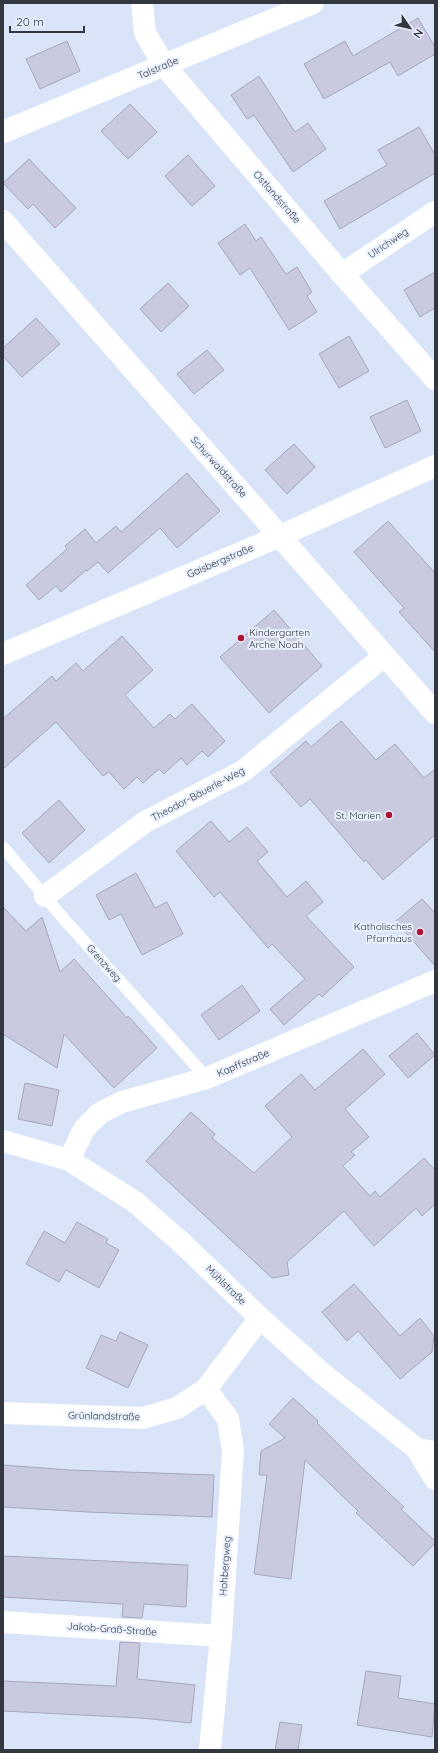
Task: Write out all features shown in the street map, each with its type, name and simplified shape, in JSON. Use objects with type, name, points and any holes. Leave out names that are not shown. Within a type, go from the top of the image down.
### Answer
[{"type":"street","name":"Ostlandstraße","points":[[142,3],[145,33],[164,65],[342,274],[435,379]]},
{"type":"street","name":"Talstraße","points":[[3,132],[313,3]]},
{"type":"street","name":"Ulrichweg","points":[[342,274],[435,212]]},
{"type":"street","name":"Schurwaldstraße","points":[[3,221],[435,713]]},
{"type":"street","name":"Gaisbergstraße","points":[[3,654],[280,536],[435,466]]},
{"type":"street","name":"Theodor-Bäuerle-Weg","points":[[45,896],[145,822],[243,771],[384,656]]},
{"type":"street","name":"Kapffstraße","points":[[69,1160],[84,1129],[100,1114],[122,1102],[207,1078],[435,981]]},
{"type":"street","name":"Mühlstraße","points":[[3,1141],[69,1160],[135,1202],[183,1244],[260,1318],[323,1374],[426,1451]]},
{"type":"street","name":"Grünlandstraße","points":[[3,1413],[143,1418],[177,1408],[206,1389],[260,1318]]},
{"type":"street","name":"Hohbergweg","points":[[206,1389],[228,1419],[233,1451],[220,1636],[210,1750]]},
{"type":"street","points":[[426,1451],[435,1479]]},
{"type":"street","name":"Jakob-Graß-Straße","points":[[3,1622],[220,1636]]},
{"type":"lane","name":"Grenzweg","points":[[3,847],[207,1078]]},
{"type":"building","points":[[418,18],[435,47],[435,54],[398,76],[390,62],[324,99],[304,64],[345,41],[353,56]]},
{"type":"building","points":[[67,41],[80,71],[40,89],[26,59]]},
{"type":"building","points":[[259,76],[295,132],[308,123],[326,149],[293,172],[254,115],[247,119],[231,95]]},
{"type":"building","points":[[130,104],[157,132],[128,159],[101,131]]},
{"type":"building","points":[[419,127],[435,155],[435,173],[340,229],[324,201],[387,165],[378,150]]},
{"type":"building","points":[[188,155],[215,186],[192,206],[165,176]]},
{"type":"building","points":[[29,159],[76,208],[55,228],[33,204],[28,209],[3,183]]},
{"type":"building","points":[[245,224],[256,241],[261,237],[286,274],[297,267],[312,292],[307,296],[317,312],[289,330],[250,268],[240,275],[218,243]]},
{"type":"building","points":[[435,272],[435,308],[420,317],[404,290]]},
{"type":"building","points":[[168,283],[189,306],[161,332],[140,309]]},
{"type":"building","points":[[36,318],[60,344],[22,377],[3,356],[3,348]]},
{"type":"building","points":[[349,336],[369,371],[339,388],[319,354]]},
{"type":"building","points":[[207,350],[224,370],[194,394],[177,374]]},
{"type":"building","points":[[407,400],[421,431],[385,448],[370,417]]},
{"type":"building","points":[[294,444],[315,467],[287,494],[265,470]]},
{"type":"building","points":[[187,473],[220,511],[177,548],[160,528],[108,573],[98,562],[87,571],[86,570],[61,592],[56,586],[39,600],[26,585],[67,549],[65,546],[85,529],[96,543],[116,526],[121,532]]},
{"type":"building","points":[[388,521],[435,573],[435,652],[399,612],[404,608],[354,552]]},
{"type":"building","points":[[274,610],[322,666],[269,713],[220,657]]},
{"type":"building","points":[[122,636],[153,670],[125,695],[154,728],[170,714],[175,719],[192,704],[225,741],[208,757],[202,751],[187,765],[181,758],[164,774],[159,769],[143,783],[137,777],[124,789],[109,772],[103,776],[56,722],[3,769],[3,719],[52,676],[56,681],[76,663],[83,671]]},
{"type":"building","points":[[341,721],[376,760],[395,744],[424,778],[435,769],[435,835],[383,880],[366,860],[364,862],[310,799],[301,807],[270,772],[306,741],[311,747]]},
{"type":"building","points":[[59,800],[85,830],[49,863],[22,833]]},
{"type":"building","points":[[211,821],[229,842],[247,827],[268,852],[257,861],[287,897],[306,881],[323,902],[306,916],[354,967],[322,997],[319,994],[284,1025],[270,1009],[305,979],[272,944],[268,948],[220,892],[214,897],[176,851]]},
{"type":"building","points":[[136,873],[155,908],[167,902],[183,934],[142,955],[121,914],[109,920],[96,895]]},
{"type":"building","name":"Katholisches Pfarrhaus","points":[[422,899],[435,913],[435,966],[396,921]]},
{"type":"building","points":[[3,907],[26,931],[42,917],[60,972],[74,959],[127,1018],[128,1016],[157,1048],[114,1088],[64,1034],[57,1068],[3,1034]]},
{"type":"building","points":[[242,985],[260,1011],[219,1040],[201,1015]]},
{"type":"building","points":[[417,1033],[435,1055],[408,1078],[389,1056]]},
{"type":"building","points":[[363,1049],[385,1074],[345,1109],[369,1137],[351,1152],[355,1155],[343,1166],[370,1196],[375,1191],[380,1197],[424,1158],[435,1170],[435,1204],[422,1216],[416,1208],[374,1246],[344,1211],[287,1262],[289,1275],[272,1278],[146,1161],[191,1112],[215,1134],[212,1138],[254,1173],[292,1137],[265,1106],[301,1074],[315,1090]]},
{"type":"building","points":[[25,1083],[59,1090],[52,1126],[18,1119]]},
{"type":"building","points":[[77,1222],[108,1239],[106,1243],[119,1250],[99,1288],[66,1270],[59,1282],[26,1264],[44,1231],[65,1243]]},
{"type":"building","points":[[354,1284],[400,1336],[420,1318],[434,1336],[432,1352],[400,1379],[358,1331],[347,1341],[322,1312]]},
{"type":"building","points":[[120,1332],[148,1345],[128,1388],[86,1368],[101,1335],[116,1341]]},
{"type":"building","points":[[293,1398],[318,1421],[317,1423],[360,1466],[404,1507],[401,1509],[435,1541],[435,1543],[413,1566],[356,1513],[358,1511],[305,1460],[291,1579],[254,1574],[267,1475],[259,1475],[261,1451],[285,1438],[269,1424]]},
{"type":"building","points":[[3,1465],[69,1470],[214,1475],[212,1517],[3,1507]]},
{"type":"building","points":[[3,1556],[188,1565],[186,1607],[144,1604],[142,1618],[122,1617],[123,1604],[3,1597]]},
{"type":"building","points":[[120,1642],[140,1643],[137,1679],[195,1685],[191,1723],[141,1718],[3,1711],[3,1681],[116,1686]]},
{"type":"building","points":[[366,1671],[401,1676],[398,1698],[435,1704],[432,1737],[357,1725]]},
{"type":"building","points":[[280,1722],[302,1725],[298,1750],[275,1750]]},
{"type":"place","name":"Kindergarten Arche Noah","points":[[241,638]]},
{"type":"place","name":"St. Marien","points":[[389,815]]},
{"type":"place","name":"Katholisches Pfarrhaus","points":[[420,932]]}]
